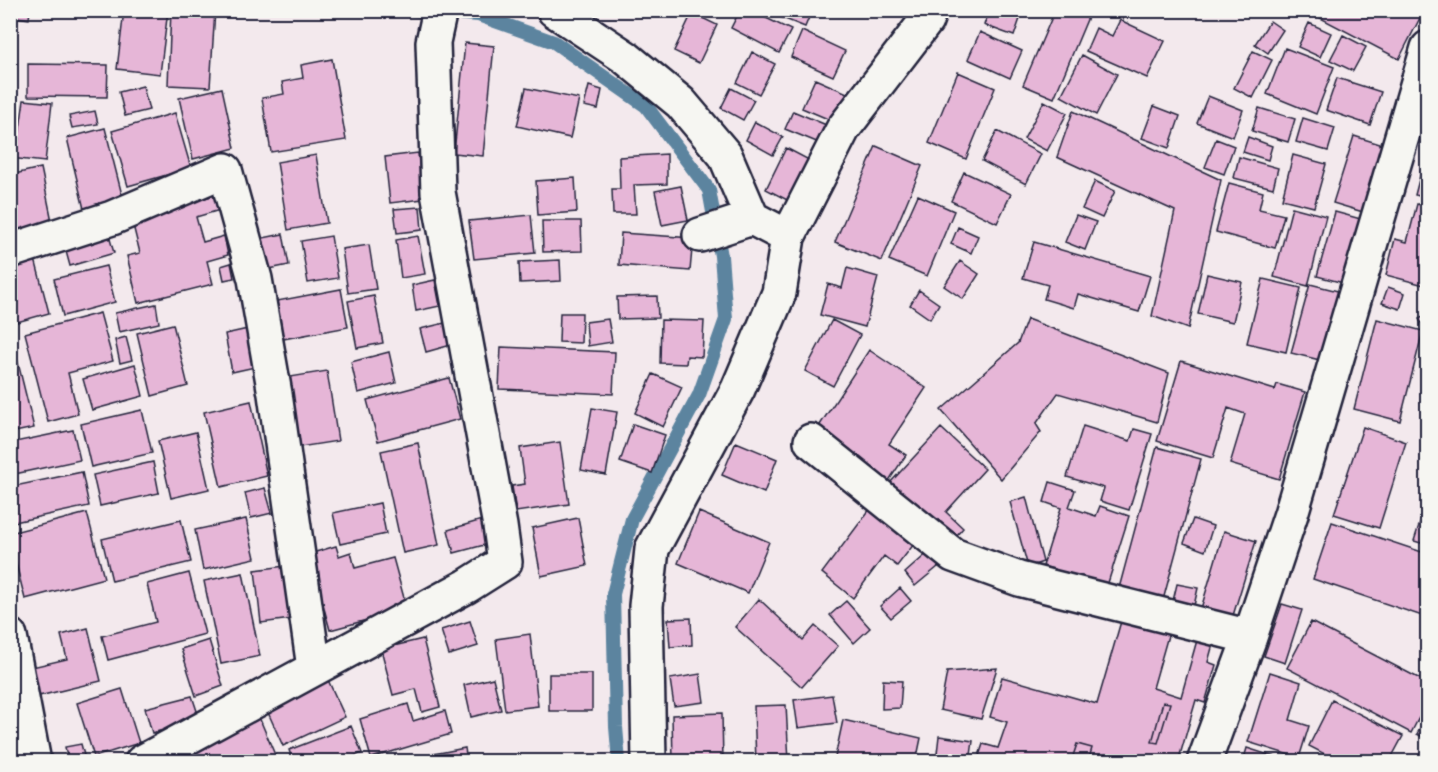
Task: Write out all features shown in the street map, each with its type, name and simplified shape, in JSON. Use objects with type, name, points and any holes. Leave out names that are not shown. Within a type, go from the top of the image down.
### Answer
[{"type":"street","points":[[142,762],[467,586],[505,562],[438,192],[433,42],[440,10]]},
{"type":"street","points":[[554,10],[625,57],[681,103],[725,155],[752,218],[788,237]]},
{"type":"street","points":[[649,762],[646,606],[652,549],[738,389],[779,292],[788,237],[843,129],[926,21],[930,10]]},
{"type":"street","points":[[1204,762],[1250,637],[1291,514],[1428,48]]},
{"type":"street","points":[[10,251],[111,218],[225,170],[255,279],[275,394],[314,668]]},
{"type":"street","points":[[700,235],[752,218]]},
{"type":"street","points":[[811,441],[953,555],[1018,579],[1250,637]]},
{"type":"street","points":[[10,636],[34,762]]},
{"type":"building","points":[[10,10],[30,10],[29,19],[10,16]]},
{"type":"building","points":[[124,10],[168,10],[160,74],[117,69]]},
{"type":"building","points":[[171,10],[215,10],[210,87],[168,85]]},
{"type":"building","points":[[740,10],[764,10],[762,16],[791,30],[779,53],[731,28]]},
{"type":"building","points":[[777,10],[812,10],[805,27],[775,15]]},
{"type":"building","points":[[989,10],[1023,10],[1014,36],[984,25]]},
{"type":"building","points":[[1055,10],[1091,10],[1054,98],[1023,85]]},
{"type":"building","points":[[1268,10],[1283,10],[1281,16]]},
{"type":"building","points":[[1310,10],[1416,10],[1422,14],[1399,59],[1309,12]]},
{"type":"building","points":[[692,13],[717,25],[699,63],[674,51]]},
{"type":"building","points":[[1120,20],[1165,41],[1147,78],[1086,51],[1096,28],[1112,36]]},
{"type":"building","points":[[1270,21],[1283,30],[1268,53],[1255,44]]},
{"type":"building","points":[[1309,23],[1331,33],[1320,57],[1298,47]]},
{"type":"building","points":[[802,31],[845,51],[833,76],[791,57]]},
{"type":"building","points":[[980,32],[1022,51],[1010,78],[968,59]]},
{"type":"building","points":[[1343,35],[1366,47],[1353,71],[1330,60]]},
{"type":"building","points":[[465,43],[494,46],[483,156],[454,153]]},
{"type":"building","points":[[1285,48],[1334,67],[1316,114],[1267,94]]},
{"type":"building","points":[[1253,51],[1272,60],[1253,98],[1234,88]]},
{"type":"building","points":[[752,52],[775,64],[759,94],[737,83]]},
{"type":"building","points":[[1082,55],[1117,74],[1096,115],[1061,96]]},
{"type":"building","points":[[332,59],[346,140],[271,152],[262,98],[284,94],[282,82],[303,78],[301,65]]},
{"type":"building","points":[[28,64],[108,65],[107,97],[28,96]]},
{"type":"building","points":[[958,72],[995,88],[966,159],[929,143]]},
{"type":"building","points":[[1337,78],[1381,92],[1370,125],[1326,110]]},
{"type":"building","points":[[815,79],[847,93],[835,122],[802,108]]},
{"type":"building","points":[[143,86],[149,110],[125,116],[119,92]]},
{"type":"building","points":[[589,86],[602,90],[598,109],[584,106]]},
{"type":"building","points":[[222,88],[235,148],[193,159],[179,98]]},
{"type":"building","points":[[526,88],[579,99],[570,138],[517,126]]},
{"type":"building","points":[[731,88],[754,100],[743,120],[721,108]]},
{"type":"building","points":[[1208,96],[1243,110],[1233,137],[1197,123]]},
{"type":"building","points":[[24,100],[52,103],[45,162],[10,158],[10,143],[18,143]]},
{"type":"building","points":[[1044,101],[1067,113],[1047,151],[1024,139]]},
{"type":"building","points":[[1154,106],[1180,116],[1169,148],[1142,138]]},
{"type":"building","points":[[1259,108],[1295,119],[1288,142],[1252,131]]},
{"type":"building","points":[[95,111],[98,124],[72,128],[69,116]]},
{"type":"building","points":[[793,111],[831,127],[824,145],[785,129]]},
{"type":"building","points":[[1073,111],[1221,180],[1188,329],[1152,316],[1175,211],[1057,157]]},
{"type":"building","points":[[175,113],[191,168],[128,186],[112,131]]},
{"type":"building","points":[[1303,118],[1335,128],[1328,151],[1296,142]]},
{"type":"building","points":[[755,122],[783,137],[773,155],[746,140]]},
{"type":"building","points":[[105,128],[123,199],[84,209],[67,138]]},
{"type":"building","points":[[997,131],[1041,154],[1026,184],[982,161]]},
{"type":"building","points":[[1354,136],[1383,145],[1363,212],[1333,203]]},
{"type":"building","points":[[1248,137],[1272,146],[1268,160],[1243,152]]},
{"type":"building","points":[[1216,139],[1234,146],[1224,174],[1205,167]]},
{"type":"building","points":[[1428,145],[1428,198],[1415,195]]},
{"type":"building","points":[[876,146],[922,166],[882,261],[835,242]]},
{"type":"building","points":[[786,148],[811,161],[791,202],[766,189]]},
{"type":"building","points":[[418,153],[423,199],[390,203],[385,157]]},
{"type":"building","points":[[667,154],[667,184],[634,185],[636,214],[613,214],[612,189],[620,189],[619,157]]},
{"type":"building","points":[[316,155],[327,223],[288,230],[277,162]]},
{"type":"building","points":[[1293,155],[1326,164],[1314,207],[1282,199]]},
{"type":"building","points":[[1239,157],[1278,168],[1273,188],[1234,178]]},
{"type":"building","points":[[41,168],[53,226],[10,235],[10,200],[14,200],[10,175]]},
{"type":"building","points":[[964,172],[1011,194],[997,223],[951,201]]},
{"type":"building","points":[[575,178],[577,212],[538,215],[536,181]]},
{"type":"building","points":[[1095,181],[1115,191],[1102,218],[1082,209]]},
{"type":"building","points":[[1229,183],[1263,192],[1259,209],[1284,215],[1275,248],[1216,232]]},
{"type":"building","points":[[681,186],[688,220],[662,225],[655,191]]},
{"type":"building","points":[[216,195],[220,210],[196,217],[203,242],[224,236],[228,255],[207,261],[213,284],[138,303],[127,256],[140,253],[131,217]]},
{"type":"building","points":[[918,195],[954,211],[927,276],[889,260]]},
{"type":"building","points":[[1417,204],[1428,207],[1428,286],[1386,275],[1395,239],[1407,242]]},
{"type":"building","points":[[420,207],[422,230],[397,233],[394,209]]},
{"type":"building","points":[[1292,207],[1326,216],[1308,286],[1274,277]]},
{"type":"building","points":[[1335,212],[1368,221],[1351,285],[1317,276]]},
{"type":"building","points":[[531,215],[535,253],[474,259],[469,221]]},
{"type":"building","points":[[1076,215],[1096,222],[1085,250],[1065,242]]},
{"type":"building","points":[[542,221],[581,221],[582,251],[543,252]]},
{"type":"building","points":[[958,227],[978,236],[971,253],[951,244]]},
{"type":"building","points":[[108,232],[114,253],[70,266],[64,244]]},
{"type":"building","points":[[621,233],[693,238],[690,271],[619,265]]},
{"type":"building","points":[[283,234],[289,265],[269,269],[263,238]]},
{"type":"building","points":[[331,236],[338,278],[308,283],[301,241]]},
{"type":"building","points":[[418,236],[425,274],[401,278],[396,240]]},
{"type":"building","points":[[1034,242],[1150,276],[1139,312],[1078,294],[1074,308],[1044,299],[1048,285],[1023,278]]},
{"type":"building","points":[[369,245],[376,289],[348,293],[342,249]]},
{"type":"building","points":[[35,259],[49,313],[10,324],[10,266]]},
{"type":"building","points":[[560,260],[561,281],[520,283],[519,262]]},
{"type":"building","points":[[960,261],[979,274],[963,299],[944,286]]},
{"type":"building","points":[[231,263],[234,278],[224,280],[221,266]]},
{"type":"building","points":[[106,266],[115,302],[63,316],[54,279]]},
{"type":"building","points":[[847,268],[878,277],[865,327],[820,315],[828,284],[842,288]]},
{"type":"building","points":[[1207,274],[1242,282],[1233,322],[1198,314]]},
{"type":"building","points":[[1263,279],[1301,288],[1286,352],[1247,343]]},
{"type":"building","points":[[435,280],[440,306],[416,311],[412,285]]},
{"type":"building","points":[[1310,284],[1342,292],[1324,361],[1291,353]]},
{"type":"building","points":[[1388,287],[1405,293],[1400,309],[1382,303]]},
{"type":"building","points":[[341,289],[348,327],[283,339],[277,301]]},
{"type":"building","points":[[919,290],[939,304],[930,319],[910,305]]},
{"type":"building","points":[[374,296],[383,343],[357,348],[348,301]]},
{"type":"building","points":[[657,296],[658,318],[618,319],[617,297]]},
{"type":"building","points":[[156,304],[159,323],[119,332],[115,313]]},
{"type":"building","points":[[100,313],[113,361],[68,373],[78,414],[48,422],[25,333]]},
{"type":"building","points":[[560,313],[582,313],[581,343],[559,342]]},
{"type":"building","points":[[1428,314],[1428,334],[1419,319]]},
{"type":"building","points":[[608,319],[612,342],[588,346],[586,322]]},
{"type":"building","points":[[1027,319],[1169,373],[1157,422],[1058,393],[1036,424],[1041,432],[1001,479],[941,410],[1018,343]]},
{"type":"building","points":[[1377,319],[1423,331],[1400,421],[1354,409]]},
{"type":"building","points":[[661,320],[704,321],[702,357],[687,356],[686,364],[660,363]]},
{"type":"building","points":[[832,320],[860,335],[833,386],[805,371]]},
{"type":"building","points":[[445,323],[451,345],[426,352],[420,329]]},
{"type":"building","points":[[173,324],[188,386],[152,396],[137,333]]},
{"type":"building","points":[[248,329],[255,367],[232,372],[225,334]]},
{"type":"building","points":[[10,330],[34,428],[10,433]]},
{"type":"building","points":[[126,337],[132,360],[120,363],[115,340]]},
{"type":"building","points":[[501,347],[615,352],[613,394],[499,389]]},
{"type":"building","points":[[869,350],[926,388],[889,444],[906,455],[888,482],[814,434]]},
{"type":"building","points":[[389,352],[396,383],[358,393],[351,362]]},
{"type":"building","points":[[1181,361],[1275,390],[1277,384],[1305,392],[1279,479],[1230,464],[1245,414],[1228,408],[1213,458],[1157,441]]},
{"type":"building","points":[[135,364],[143,396],[92,410],[83,379]]},
{"type":"building","points":[[327,371],[338,441],[300,447],[290,377]]},
{"type":"building","points":[[653,374],[682,387],[663,427],[635,413]]},
{"type":"building","points":[[449,378],[460,419],[378,441],[367,400]]},
{"type":"building","points":[[251,401],[267,476],[221,487],[204,412]]},
{"type":"building","points":[[592,408],[617,412],[606,475],[581,470]]},
{"type":"building","points":[[142,410],[152,453],[91,467],[81,424]]},
{"type":"building","points":[[633,424],[665,435],[652,473],[620,462]]},
{"type":"building","points":[[1083,426],[1130,441],[1134,429],[1152,434],[1129,510],[1100,501],[1104,488],[1067,477]]},
{"type":"building","points":[[1363,427],[1406,442],[1379,528],[1334,514]]},
{"type":"building","points":[[941,428],[985,469],[946,512],[963,528],[951,542],[889,484]]},
{"type":"building","points":[[73,430],[80,460],[10,475],[10,443]]},
{"type":"building","points":[[196,432],[209,489],[171,498],[158,441]]},
{"type":"building","points":[[560,442],[569,504],[516,512],[512,486],[525,484],[520,448]]},
{"type":"building","points":[[736,442],[777,459],[764,493],[722,475]]},
{"type":"building","points":[[418,443],[439,545],[403,553],[381,451]]},
{"type":"building","points":[[1157,447],[1201,459],[1162,604],[1118,592]]},
{"type":"building","points":[[153,462],[159,493],[100,506],[93,475]]},
{"type":"building","points":[[82,472],[89,506],[10,523],[10,487]]},
{"type":"building","points":[[1050,482],[1075,490],[1069,507],[1096,516],[1100,506],[1129,516],[1107,586],[1043,566],[1061,508],[1044,502]]},
{"type":"building","points":[[265,488],[272,513],[251,518],[245,493]]},
{"type":"building","points":[[1026,497],[1043,562],[1028,567],[1010,502]]},
{"type":"building","points":[[1428,497],[1428,545],[1414,541]]},
{"type":"building","points":[[380,503],[386,534],[340,544],[333,513]]},
{"type":"building","points":[[873,505],[918,539],[897,566],[884,556],[853,598],[822,573]]},
{"type":"building","points":[[699,512],[769,542],[748,593],[678,563]]},
{"type":"building","points":[[87,513],[104,578],[25,599],[10,533]]},
{"type":"building","points":[[578,518],[587,566],[541,576],[532,528]]},
{"type":"building","points":[[246,519],[255,558],[203,570],[195,530]]},
{"type":"building","points":[[1193,519],[1213,526],[1205,551],[1184,543]]},
{"type":"building","points":[[181,520],[191,562],[112,581],[102,539]]},
{"type":"building","points":[[482,520],[488,544],[454,553],[448,530]]},
{"type":"building","points":[[1332,522],[1428,554],[1428,618],[1313,579]]},
{"type":"building","points":[[1224,531],[1256,541],[1231,622],[1200,612]]},
{"type":"building","points":[[336,546],[339,556],[351,552],[355,568],[393,558],[407,609],[330,630],[309,554]]},
{"type":"building","points":[[932,549],[944,562],[915,586],[905,573]]},
{"type":"building","points":[[285,566],[291,619],[261,623],[255,570]]},
{"type":"building","points":[[189,573],[205,634],[108,660],[102,636],[156,622],[147,584]]},
{"type":"building","points":[[243,573],[260,656],[221,664],[204,581]]},
{"type":"building","points":[[1177,584],[1198,588],[1193,610],[1172,605]]},
{"type":"building","points":[[900,588],[911,601],[891,618],[880,606]]},
{"type":"building","points":[[759,599],[803,640],[815,626],[838,646],[802,687],[735,627]]},
{"type":"building","points":[[846,601],[870,628],[854,643],[830,615]]},
{"type":"building","points":[[1282,604],[1302,610],[1285,663],[1264,656]]},
{"type":"building","points":[[1124,611],[1171,625],[1153,688],[1181,697],[1199,633],[1215,637],[1208,662],[1216,665],[1205,703],[1196,700],[1178,762],[1088,762],[1092,748],[1077,744],[1071,762],[977,762],[983,744],[998,748],[1007,722],[990,717],[1002,677],[1097,704]],"holes":[[[1163,702],[1170,703],[1158,743],[1152,742]]]},
{"type":"building","points":[[691,618],[692,645],[670,647],[668,619]]},
{"type":"building","points":[[470,621],[478,646],[449,655],[441,630]]},
{"type":"building","points":[[1311,622],[1428,683],[1428,700],[1411,733],[1287,668]]},
{"type":"building","points":[[88,628],[101,681],[39,696],[32,667],[67,659],[61,635]]},
{"type":"building","points":[[530,634],[538,706],[505,710],[496,639]]},
{"type":"building","points":[[423,639],[440,707],[422,712],[416,689],[393,695],[381,649]]},
{"type":"building","points":[[209,640],[223,686],[196,696],[181,649]]},
{"type":"building","points":[[997,668],[981,719],[940,710],[947,672]]},
{"type":"building","points":[[1270,672],[1301,682],[1290,720],[1309,726],[1299,758],[1248,742]]},
{"type":"building","points":[[549,674],[592,674],[592,711],[549,711]]},
{"type":"building","points":[[700,674],[704,702],[674,706],[670,679]]},
{"type":"building","points":[[493,678],[501,710],[471,717],[464,685]]},
{"type":"building","points":[[328,680],[345,717],[283,746],[266,708]]},
{"type":"building","points":[[883,680],[902,681],[900,708],[882,709]]},
{"type":"building","points":[[122,689],[139,743],[94,757],[77,703]]},
{"type":"building","points":[[832,695],[837,723],[798,728],[794,700]]},
{"type":"building","points":[[192,696],[200,720],[152,733],[145,708]]},
{"type":"building","points":[[1332,700],[1403,736],[1389,762],[1340,762],[1309,746]]},
{"type":"building","points":[[1163,702],[1170,703],[1158,743],[1152,742]]},
{"type":"building","points":[[408,704],[413,721],[445,711],[451,734],[371,758],[360,719]]},
{"type":"building","points":[[786,705],[789,762],[756,762],[754,706]]},
{"type":"building","points":[[722,713],[723,762],[673,762],[672,715]]},
{"type":"building","points":[[1428,716],[1428,740],[1417,734]]},
{"type":"building","points":[[259,717],[278,762],[195,762],[189,748]]},
{"type":"building","points":[[843,720],[921,738],[916,762],[834,762]]},
{"type":"building","points":[[351,726],[362,753],[341,762],[293,762],[289,750]]},
{"type":"building","points":[[939,736],[973,741],[970,762],[936,762]]},
{"type":"building","points":[[81,744],[85,759],[68,762],[65,747]]},
{"type":"building","points":[[1077,744],[1092,748],[1088,762],[1071,762]]},
{"type":"building","points":[[465,748],[467,762],[393,762]]},
{"type":"building","points":[[1247,748],[1278,758],[1277,762],[1243,762]]},
{"type":"waterway","points":[[414,10],[478,15],[554,42],[646,106],[709,190],[721,256],[726,319],[699,395],[632,519],[613,594],[619,762]]}]
